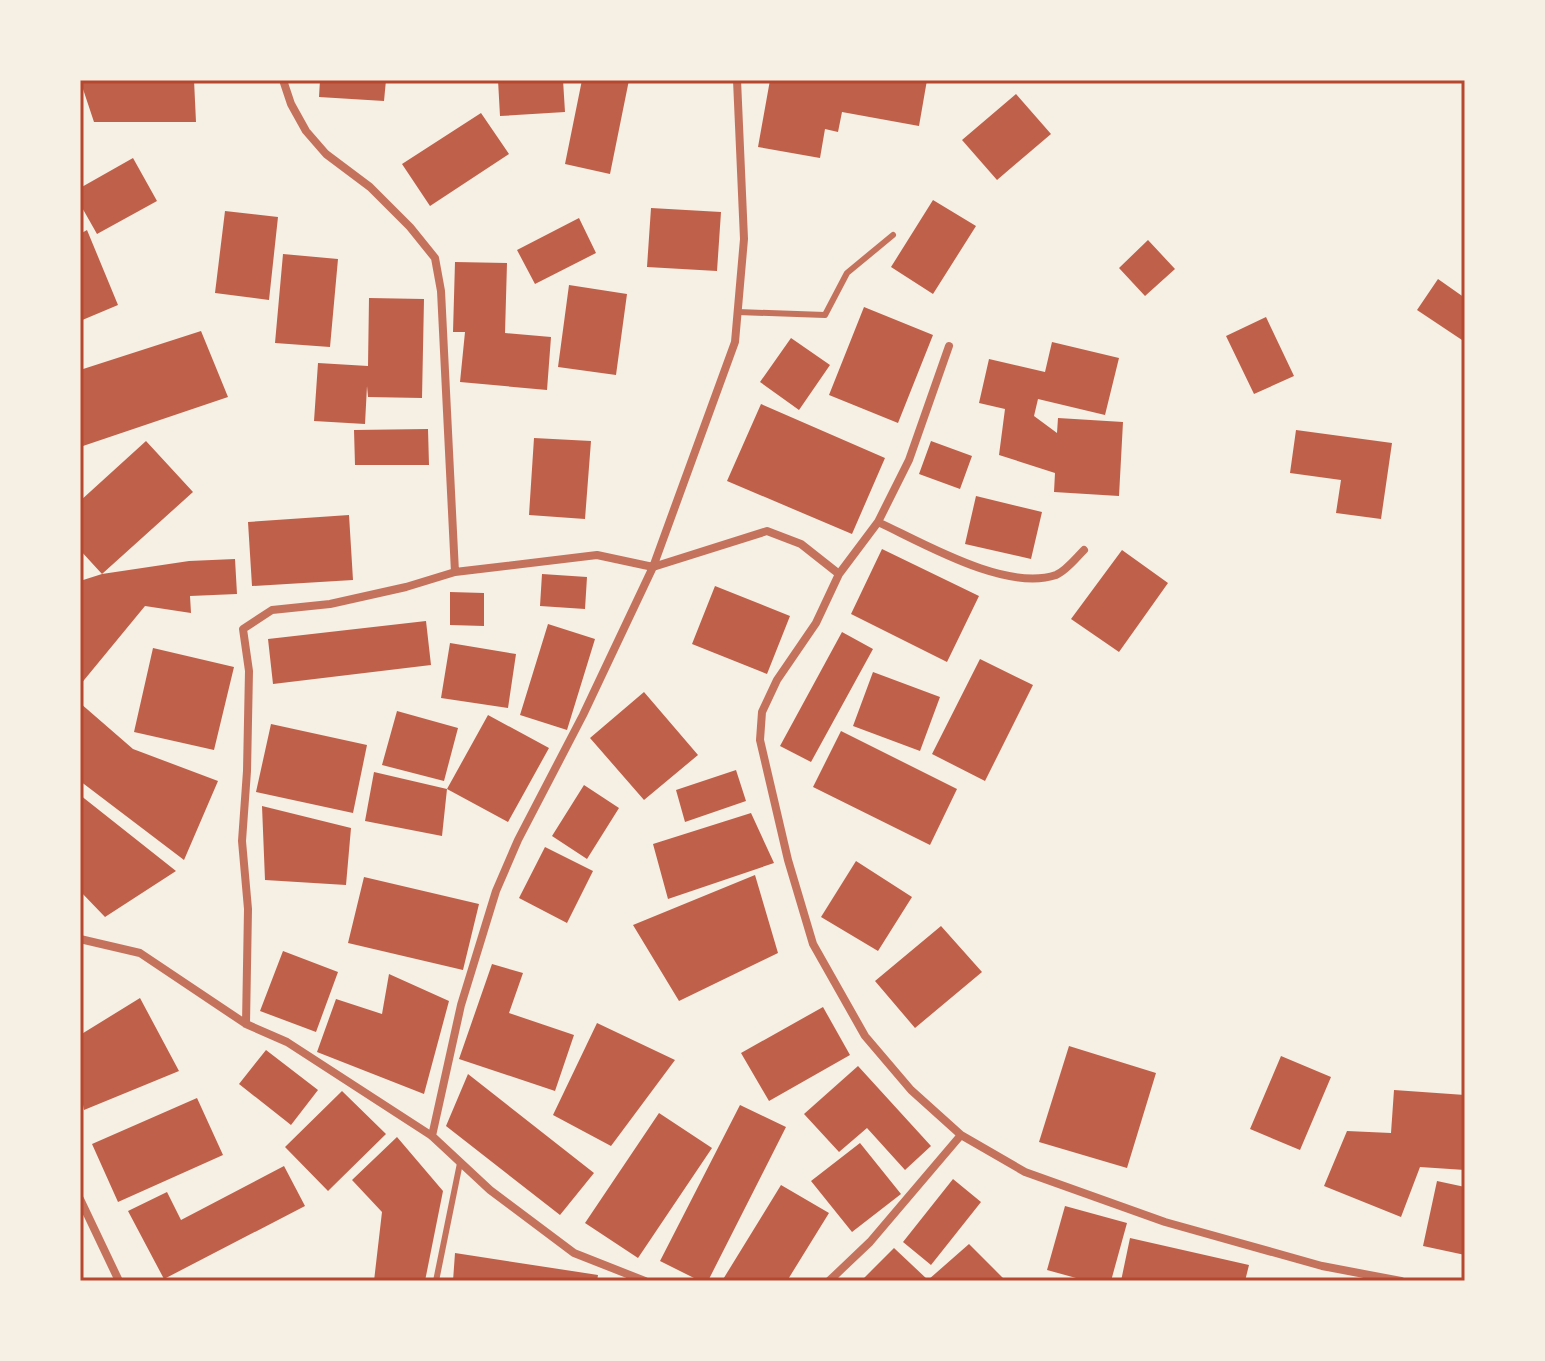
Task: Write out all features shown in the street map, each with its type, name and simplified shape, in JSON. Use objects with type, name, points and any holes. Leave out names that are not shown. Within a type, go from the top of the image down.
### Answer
[{"type":"street","points":[[283,80],[291,104],[306,131],[326,154],[370,187],[410,227],[435,258],[441,291],[455,572]]},
{"type":"street","points":[[432,1136],[461,1005],[496,891],[518,840],[583,715],[653,567],[735,342],[744,239],[737,80]]},
{"type":"street","points":[[949,346],[909,460],[878,522],[839,574],[816,623],[777,680],[762,712],[760,740],[767,774],[813,944],[865,1036],[911,1090],[961,1135],[1025,1172],[1165,1222],[1322,1266],[1401,1281]]},
{"type":"street","points":[[878,522],[948,555],[1002,574],[1031,579],[1058,574],[1084,550]]},
{"type":"street","points":[[246,1024],[248,909],[242,841],[249,671],[243,629],[272,610],[330,604],[455,572],[597,555],[653,567],[767,531],[801,544],[839,574]]},
{"type":"street","points":[[80,939],[140,953],[246,1024],[287,1042],[432,1136],[490,1190],[574,1253],[645,1281]]},
{"type":"street","points":[[829,1281],[870,1242],[961,1135]]},
{"type":"street","points":[[80,1199],[119,1281]]},
{"type":"lane","points":[[738,312],[825,315],[847,273],[893,235]]},
{"type":"lane","points":[[436,1281],[460,1163]]},
{"type":"building","points":[[80,80],[194,80],[196,122],[94,122]]},
{"type":"building","points":[[320,80],[386,80],[384,101],[319,97]]},
{"type":"building","points":[[498,80],[563,80],[565,112],[500,116]]},
{"type":"building","points":[[582,80],[629,80],[610,174],[565,164]]},
{"type":"building","points":[[770,80],[927,80],[919,126],[842,112],[838,132],[825,129],[820,158],[758,147]]},
{"type":"building","points":[[1016,94],[1051,134],[997,180],[962,140]]},
{"type":"building","points":[[481,113],[509,154],[430,206],[402,164]]},
{"type":"building","points":[[133,158],[157,201],[97,234],[80,204],[80,188]]},
{"type":"building","points":[[933,200],[976,226],[933,294],[891,267]]},
{"type":"building","points":[[651,208],[721,212],[717,271],[647,267]]},
{"type":"building","points":[[225,211],[278,217],[269,300],[215,293]]},
{"type":"building","points":[[579,218],[596,253],[535,284],[517,250]]},
{"type":"building","points":[[87,230],[118,305],[80,321],[80,234]]},
{"type":"building","points":[[1148,240],[1175,269],[1145,296],[1119,268]]},
{"type":"building","points":[[283,254],[338,259],[330,347],[275,343]]},
{"type":"building","points":[[455,262],[507,263],[505,333],[551,337],[547,390],[460,382],[465,332],[453,332]]},
{"type":"building","points":[[1438,279],[1465,298],[1465,342],[1417,310]]},
{"type":"building","points":[[569,285],[627,294],[616,375],[558,367]]},
{"type":"building","points":[[369,298],[424,299],[422,398],[368,397],[367,386],[365,424],[314,421],[318,363],[368,366]]},
{"type":"building","points":[[864,307],[933,335],[898,423],[829,395]]},
{"type":"building","points":[[1266,317],[1294,376],[1254,394],[1226,336]]},
{"type":"building","points":[[201,331],[228,397],[80,447],[80,370]]},
{"type":"building","points":[[791,338],[830,365],[799,410],[760,382]]},
{"type":"building","points":[[1052,342],[1119,358],[1105,415],[1038,399],[1034,416],[1057,433],[1058,418],[1123,422],[1119,496],[1054,492],[1055,473],[999,455],[1005,409],[979,403],[989,359],[1045,372]]},
{"type":"building","points":[[761,404],[885,458],[852,534],[727,481]]},
{"type":"building","points":[[428,429],[429,465],[355,465],[354,430]]},
{"type":"building","points":[[1296,430],[1392,443],[1381,519],[1336,513],[1341,480],[1290,473]]},
{"type":"building","points":[[534,438],[591,441],[585,519],[529,515]]},
{"type":"building","points":[[146,441],[193,492],[102,574],[80,550],[80,501]]},
{"type":"building","points":[[931,441],[972,456],[960,489],[919,474]]},
{"type":"building","points":[[976,496],[1042,512],[1031,559],[965,544]]},
{"type":"building","points":[[349,515],[353,580],[252,586],[248,522]]},
{"type":"building","points":[[882,549],[979,596],[947,662],[851,614]]},
{"type":"building","points":[[1122,550],[1168,583],[1119,652],[1071,619]]},
{"type":"building","points":[[235,559],[237,594],[190,596],[191,613],[145,606],[80,685],[80,581],[102,574],[189,561]]},
{"type":"building","points":[[542,574],[587,577],[585,609],[540,606]]},
{"type":"building","points":[[715,586],[790,616],[767,674],[692,644]]},
{"type":"building","points":[[450,592],[484,593],[484,626],[450,625]]},
{"type":"building","points":[[426,621],[431,665],[273,684],[268,639]]},
{"type":"building","points":[[548,624],[595,639],[567,730],[520,715]]},
{"type":"building","points":[[842,632],[873,649],[811,762],[780,746]]},
{"type":"building","points":[[450,643],[516,654],[508,708],[441,698]]},
{"type":"building","points":[[153,648],[234,667],[214,750],[134,732]]},
{"type":"building","points":[[980,659],[1033,685],[985,781],[932,754]]},
{"type":"building","points":[[873,672],[940,697],[920,751],[853,726]]},
{"type":"building","points":[[644,692],[698,755],[644,800],[590,738]]},
{"type":"building","points":[[80,703],[133,749],[218,781],[184,860],[80,781]]},
{"type":"building","points":[[397,711],[458,728],[444,781],[382,765]]},
{"type":"building","points":[[488,715],[549,748],[508,822],[447,789]]},
{"type":"building","points":[[271,724],[367,745],[353,813],[256,792]]},
{"type":"building","points":[[841,731],[957,789],[930,845],[813,787]]},
{"type":"building","points":[[736,770],[746,801],[685,822],[676,790]]},
{"type":"building","points":[[374,772],[447,789],[442,836],[365,821]]},
{"type":"building","points":[[584,785],[619,808],[587,859],[552,836]]},
{"type":"building","points":[[80,795],[176,871],[105,917],[80,891]]},
{"type":"building","points":[[262,806],[351,828],[346,885],[265,880]]},
{"type":"building","points":[[751,813],[774,863],[668,899],[653,844]]},
{"type":"building","points":[[545,847],[593,871],[567,923],[519,898]]},
{"type":"building","points":[[856,861],[912,897],[878,951],[821,917]]},
{"type":"building","points":[[755,875],[778,953],[679,1001],[633,925]]},
{"type":"building","points":[[364,877],[479,904],[463,970],[348,943]]},
{"type":"building","points":[[941,926],[982,972],[915,1028],[875,981]]},
{"type":"building","points":[[283,951],[338,972],[316,1032],[260,1011]]},
{"type":"building","points":[[492,964],[523,973],[509,1013],[574,1035],[555,1091],[459,1059]]},
{"type":"building","points":[[389,974],[449,1001],[424,1094],[317,1052],[336,999],[382,1014]]},
{"type":"building","points":[[140,998],[179,1071],[84,1110],[80,1089],[80,1035]]},
{"type":"building","points":[[823,1007],[850,1055],[769,1101],[741,1053]]},
{"type":"building","points":[[597,1023],[675,1060],[611,1146],[553,1115]]},
{"type":"building","points":[[1069,1046],[1156,1073],[1127,1168],[1039,1142]]},
{"type":"building","points":[[266,1050],[318,1090],[291,1125],[239,1084]]},
{"type":"building","points":[[1281,1056],[1331,1077],[1300,1150],[1250,1129]]},
{"type":"building","points":[[858,1066],[931,1146],[905,1170],[867,1128],[839,1152],[804,1114]]},
{"type":"building","points":[[468,1074],[594,1173],[560,1215],[446,1126]]},
{"type":"building","points":[[1394,1090],[1465,1095],[1465,1170],[1420,1167],[1401,1217],[1324,1186],[1347,1131],[1391,1133]]},
{"type":"building","points":[[342,1091],[386,1134],[328,1191],[285,1147]]},
{"type":"building","points":[[197,1098],[223,1155],[118,1202],[92,1144]]},
{"type":"building","points":[[740,1105],[786,1127],[708,1281],[700,1281],[660,1261]]},
{"type":"building","points":[[659,1113],[712,1148],[638,1258],[585,1223]]},
{"type":"building","points":[[397,1137],[443,1191],[425,1281],[374,1281],[382,1212],[352,1180]]},
{"type":"building","points":[[860,1143],[901,1194],[852,1232],[811,1181]]},
{"type":"building","points":[[284,1166],[305,1206],[164,1279],[128,1211],[167,1192],[181,1220]]},
{"type":"building","points":[[953,1179],[981,1202],[931,1265],[903,1242]]},
{"type":"building","points":[[1437,1181],[1465,1187],[1465,1255],[1423,1246]]},
{"type":"building","points":[[781,1185],[829,1213],[787,1281],[722,1281]]},
{"type":"building","points":[[1065,1206],[1127,1223],[1111,1281],[1087,1281],[1047,1270]]},
{"type":"building","points":[[1130,1238],[1249,1265],[1245,1281],[1121,1281]]},
{"type":"building","points":[[969,1244],[1006,1281],[861,1281],[894,1248],[928,1280]]},
{"type":"building","points":[[455,1253],[598,1275],[597,1281],[453,1281]]}]
